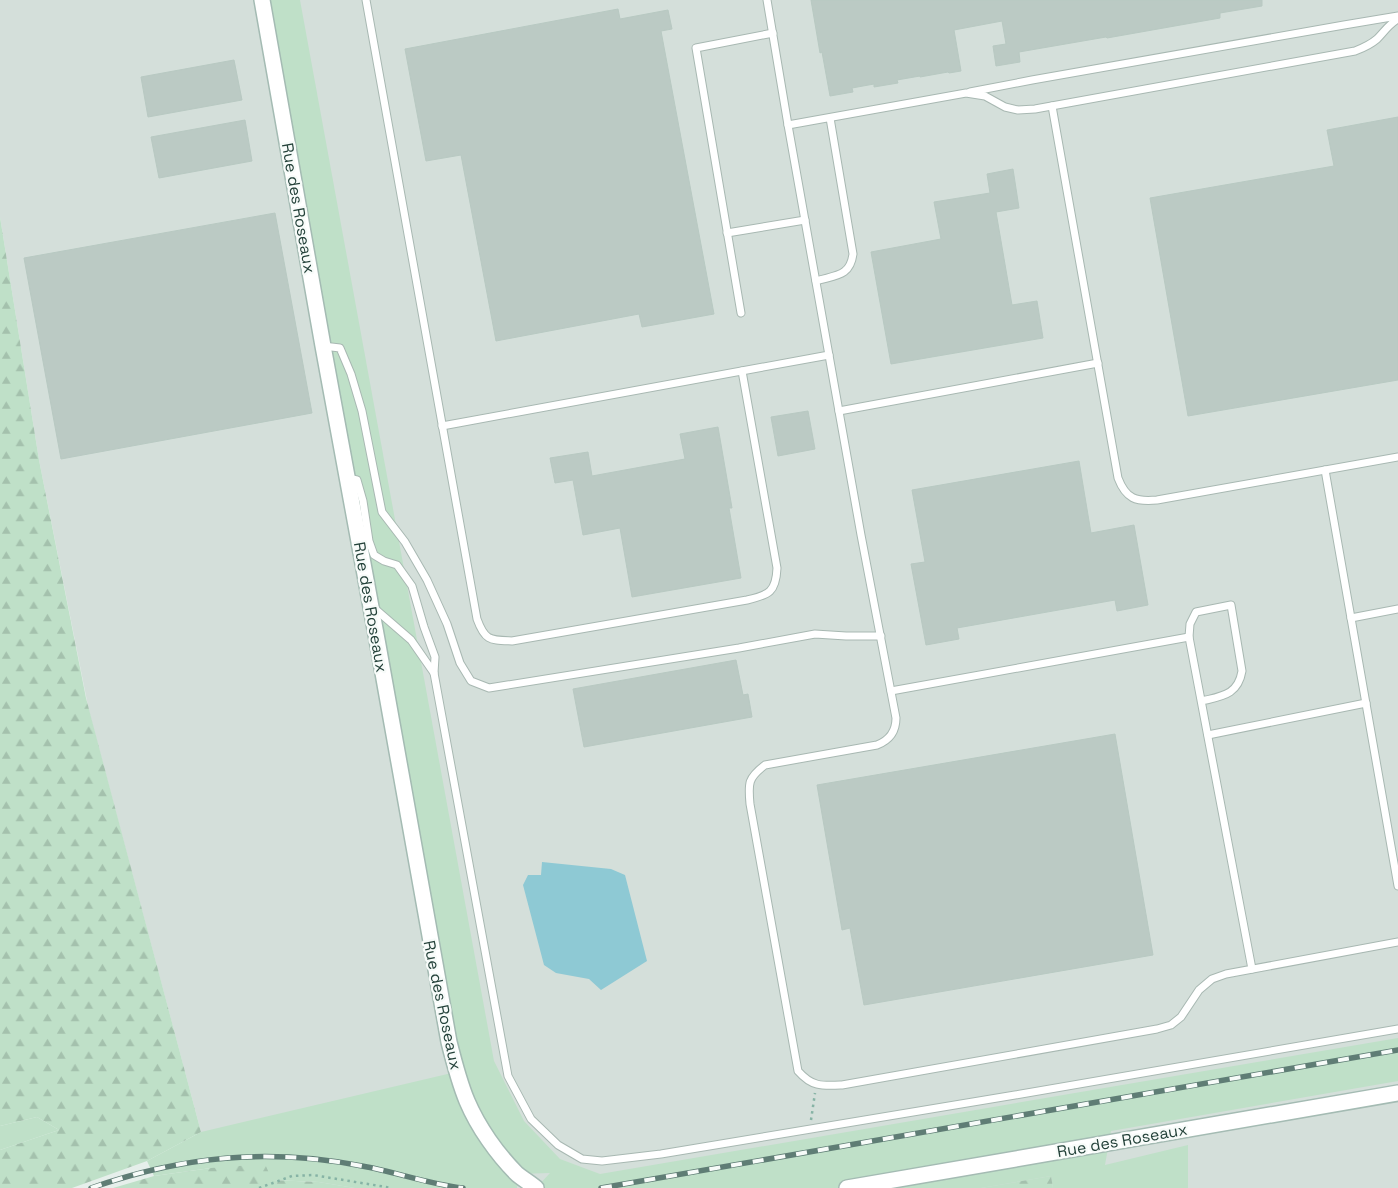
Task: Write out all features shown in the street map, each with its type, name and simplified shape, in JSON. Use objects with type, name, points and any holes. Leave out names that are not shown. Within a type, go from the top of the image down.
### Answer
[{"type":"street","name":"Rue des Roseaux","points":[[262,0],[449,1042],[456,1072],[475,1118],[518,1174],[536,1188]]},
{"type":"street","name":"Rue des Roseaux","points":[[847,1188],[1398,1093]]},
{"type":"lane","points":[[366,0],[477,619],[481,632],[492,640],[512,642],[747,600],[762,596],[771,590],[776,581],[777,568],[742,371]]},
{"type":"lane","points":[[767,0],[839,411],[896,718],[894,731],[885,742],[765,765],[754,773],[750,782],[750,804],[798,1071],[803,1077],[816,1084],[824,1086],[842,1084],[1157,1029],[1171,1025],[1180,1017],[1199,990],[1212,979],[1226,974],[1398,942]]},
{"type":"lane","points":[[788,126],[1246,42],[1398,18]]},
{"type":"lane","points":[[966,93],[985,96],[1005,107],[1018,110],[1052,106],[1355,51],[1366,47],[1376,40],[1398,18]]},
{"type":"lane","points":[[741,314],[696,48],[773,33]]},
{"type":"lane","points":[[1052,106],[1118,478],[1127,494],[1135,499],[1157,500],[1398,457]]},
{"type":"lane","points":[[816,280],[842,274],[848,270],[852,263],[853,254],[830,118]]},
{"type":"lane","points":[[727,233],[805,220]]},
{"type":"lane","points":[[323,346],[340,348],[351,374],[362,411],[382,512],[405,542],[427,580],[447,624],[460,663],[472,682],[489,688],[815,634],[880,636]]},
{"type":"lane","points":[[442,426],[829,354]]},
{"type":"lane","points":[[839,411],[1098,363]]},
{"type":"lane","points":[[1325,470],[1398,886]]},
{"type":"lane","points":[[347,478],[357,480],[363,501],[369,541],[374,555],[384,561],[397,565],[412,586],[424,627],[436,657],[434,673],[508,1076],[531,1120],[558,1145],[582,1159],[602,1161],[661,1154],[1398,1029]]},
{"type":"lane","points":[[370,605],[410,640],[434,673]]},
{"type":"lane","points":[[1202,701],[1233,692],[1240,682],[1242,671],[1231,605],[1196,612],[1190,624],[1189,637],[1252,969]]},
{"type":"lane","points":[[1351,618],[1398,609]]},
{"type":"lane","points":[[891,691],[1189,637]]},
{"type":"lane","points":[[1208,734],[1366,703]]},
{"type":"path","points":[[810,1129],[816,1084]]},
{"type":"path","points":[[259,1188],[292,1176],[312,1174],[392,1188]]},
{"type":"shaded area","points":[[0,0],[1398,0],[1398,1188],[355,1188],[319,1182],[265,1164],[211,1168],[89,711],[39,460],[0,217]]},
{"type":"green space","points":[[262,0],[300,0],[494,1061],[524,1121],[560,1159],[600,1174],[1398,1038],[1398,1081],[1111,1131],[1105,1165],[1188,1145],[1188,1188],[1053,1188],[1051,1176],[981,1188],[536,1188],[550,1173],[518,1174],[517,1188],[355,1188],[319,1182],[272,1180],[211,1168],[154,1176],[147,1161],[201,1132],[456,1072]]},
{"type":"green space","points":[[0,217],[39,460],[86,698],[201,1132],[147,1161],[72,1188],[0,1188],[0,1150],[59,1130],[37,1117],[0,1126]]},
{"type":"green space","points":[[37,1117],[59,1130],[0,1150],[0,1126]]},
{"type":"green space","points":[[265,1164],[272,1180],[319,1182],[355,1188],[113,1188],[154,1176],[211,1168]]},
{"type":"green space","points":[[1051,1176],[1053,1188],[981,1188]]},
{"type":"water","points":[[542,862],[611,869],[625,875],[647,961],[601,990],[589,979],[556,973],[544,965],[523,885],[528,875],[541,875]]},
{"type":"building","points":[[811,0],[1262,0],[1262,6],[1220,13],[1220,18],[1019,52],[1020,62],[996,66],[993,46],[1006,44],[1002,21],[954,30],[961,71],[897,80],[898,83],[874,87],[874,84],[852,88],[853,92],[830,96]]},
{"type":"building","points":[[618,9],[620,19],[668,10],[672,29],[661,31],[714,314],[642,327],[639,314],[496,341],[461,155],[426,161],[405,49]]},
{"type":"building","points":[[234,60],[242,100],[148,117],[141,77]]},
{"type":"building","points":[[1398,117],[1398,380],[1188,416],[1150,198],[1334,166],[1327,130]]},
{"type":"building","points":[[245,120],[252,161],[159,178],[151,137]]},
{"type":"building","points":[[1013,169],[1019,208],[996,212],[1012,305],[1037,301],[1043,338],[891,364],[871,252],[941,239],[934,202],[990,193],[987,174]]},
{"type":"building","points":[[275,213],[312,413],[61,459],[24,258]]},
{"type":"building","points":[[808,411],[815,449],[778,456],[771,417]]},
{"type":"building","points":[[718,427],[732,508],[729,508],[741,578],[632,597],[620,528],[583,535],[573,480],[555,483],[550,458],[588,452],[592,476],[685,459],[680,434]]},
{"type":"building","points":[[1079,461],[1091,533],[1134,525],[1148,605],[1117,611],[1115,600],[957,628],[959,639],[926,645],[911,564],[925,562],[912,490]]},
{"type":"building","points":[[736,660],[743,695],[748,694],[752,717],[584,747],[573,689]]},
{"type":"building","points":[[1115,734],[1153,955],[864,1005],[850,928],[842,930],[817,785]]},
{"type":"railway","points":[[601,1188],[1398,1050]]},
{"type":"railway","points":[[91,1188],[125,1177],[192,1162],[225,1158],[259,1157],[327,1160],[463,1188]]}]
